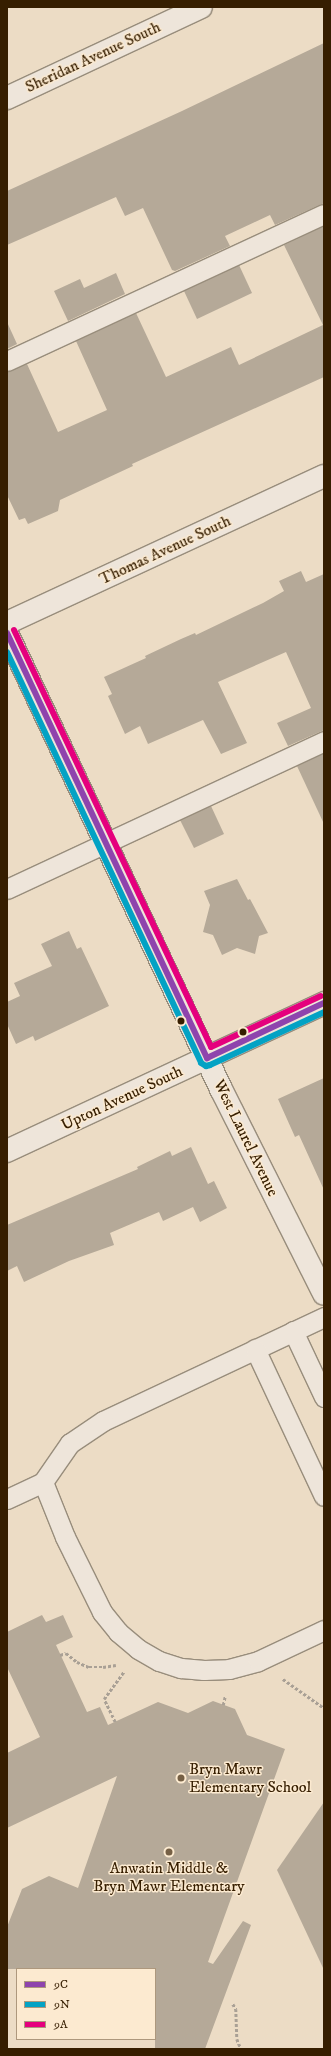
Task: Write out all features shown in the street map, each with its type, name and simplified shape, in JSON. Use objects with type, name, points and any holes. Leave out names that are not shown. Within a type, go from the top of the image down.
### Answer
[{"type":"street","name":"Sheridan Avenue South","points":[[7,98],[201,7]]},
{"type":"street","name":"Thomas Avenue South","points":[[7,623],[324,476]]},
{"type":"street","name":"West Laurel Avenue","points":[[7,633],[207,1058],[324,1294]]},
{"type":"street","name":"Upton Avenue South","points":[[7,1151],[324,1004]]},
{"type":"lane","points":[[7,361],[324,214]]},
{"type":"lane","points":[[7,889],[324,741]]},
{"type":"lane","points":[[7,1499],[43,1482],[70,1443],[103,1421],[324,1317]]},
{"type":"lane","points":[[293,1331],[324,1397]]},
{"type":"lane","points":[[255,1349],[324,1496]]},
{"type":"lane","points":[[43,1482],[65,1537],[102,1612],[118,1632],[138,1649],[159,1661],[181,1668],[196,1670],[229,1669],[258,1661],[324,1630]]},
{"type":"path","points":[[60,1655],[66,1653],[78,1662],[89,1667],[103,1668],[116,1664]]},
{"type":"path","points":[[115,1722],[104,1699],[124,1671]]},
{"type":"path","points":[[283,1679],[324,1708]]},
{"type":"path","points":[[224,1705],[226,1697]]},
{"type":"path","points":[[233,2004],[236,2010],[237,2039],[241,2049]]},
{"type":"building","points":[[324,43],[324,203],[275,225],[270,215],[225,236],[230,246],[175,271],[172,270],[143,208],[125,216],[116,197],[7,245],[7,191],[182,111]]},
{"type":"building","points":[[324,226],[324,377],[132,464],[133,466],[60,500],[58,511],[28,524],[25,518],[19,520],[7,495],[7,372],[27,364],[58,432],[107,410],[76,341],[136,313],[166,377],[231,347],[239,365],[323,325],[284,245]]},
{"type":"building","points":[[239,265],[252,293],[197,319],[184,291]]},
{"type":"building","points":[[116,273],[125,294],[68,321],[54,291],[80,279],[84,288]]},
{"type":"building","points":[[7,322],[17,344],[7,349]]},
{"type":"building","points":[[301,571],[306,582],[324,574],[324,730],[288,746],[277,723],[311,708],[286,652],[218,682],[247,743],[221,754],[203,720],[148,744],[140,726],[125,734],[108,696],[112,694],[104,677],[146,658],[145,656],[181,639],[195,633],[196,635],[263,603],[284,591],[279,581]]},
{"type":"building","points":[[324,753],[324,824],[297,766]]},
{"type":"building","points":[[211,806],[224,834],[194,848],[180,820]]},
{"type":"building","points":[[237,879],[248,900],[250,899],[268,933],[259,936],[255,954],[237,948],[222,955],[213,935],[203,932],[210,905],[204,891]]},
{"type":"building","points":[[69,931],[77,949],[81,947],[109,1006],[35,1041],[33,1036],[16,1044],[7,1024],[7,1002],[20,996],[14,983],[52,966],[41,944]]},
{"type":"building","points":[[324,1078],[324,1190],[299,1135],[295,1137],[278,1099]]},
{"type":"building","points":[[191,1147],[208,1184],[214,1181],[227,1208],[200,1222],[193,1207],[163,1221],[159,1212],[110,1233],[114,1245],[69,1261],[24,1282],[17,1266],[7,1271],[7,1225],[138,1169],[137,1167],[170,1151],[172,1156]]},
{"type":"building","name":"Anwatin Middle & Bryn Mawr Elementary","points":[[42,1615],[46,1622],[63,1615],[73,1637],[56,1645],[87,1712],[100,1707],[108,1725],[158,1702],[188,1713],[213,1701],[235,1709],[247,1735],[285,1749],[208,1962],[213,1964],[243,1921],[251,1925],[205,2049],[155,2049],[156,1968],[7,1969],[7,1927],[22,1889],[49,1876],[78,1888],[117,1776],[7,1828],[7,1753],[40,1737],[7,1667],[7,1632]]},
{"type":"building","name":"Anwatin Middle & Bryn Mawr Elementary","points":[[324,1802],[324,1970],[277,1870]]},
{"type":"transit line","name":"9A","points":[[14,630],[211,1047],[321,996]]},
{"type":"transit line","name":"9C","points":[[7,633],[207,1058],[324,1003]]},
{"type":"transit line","name":"9N","points":[[7,652],[201,1063],[206,1066],[210,1065],[324,1012]]},
{"type":"place","name":"Bryn Mawr Elementary School","points":[[181,1778]]},
{"type":"place","name":"Anwatin Middle & Bryn Mawr Elementary","points":[[169,1852]]}]
